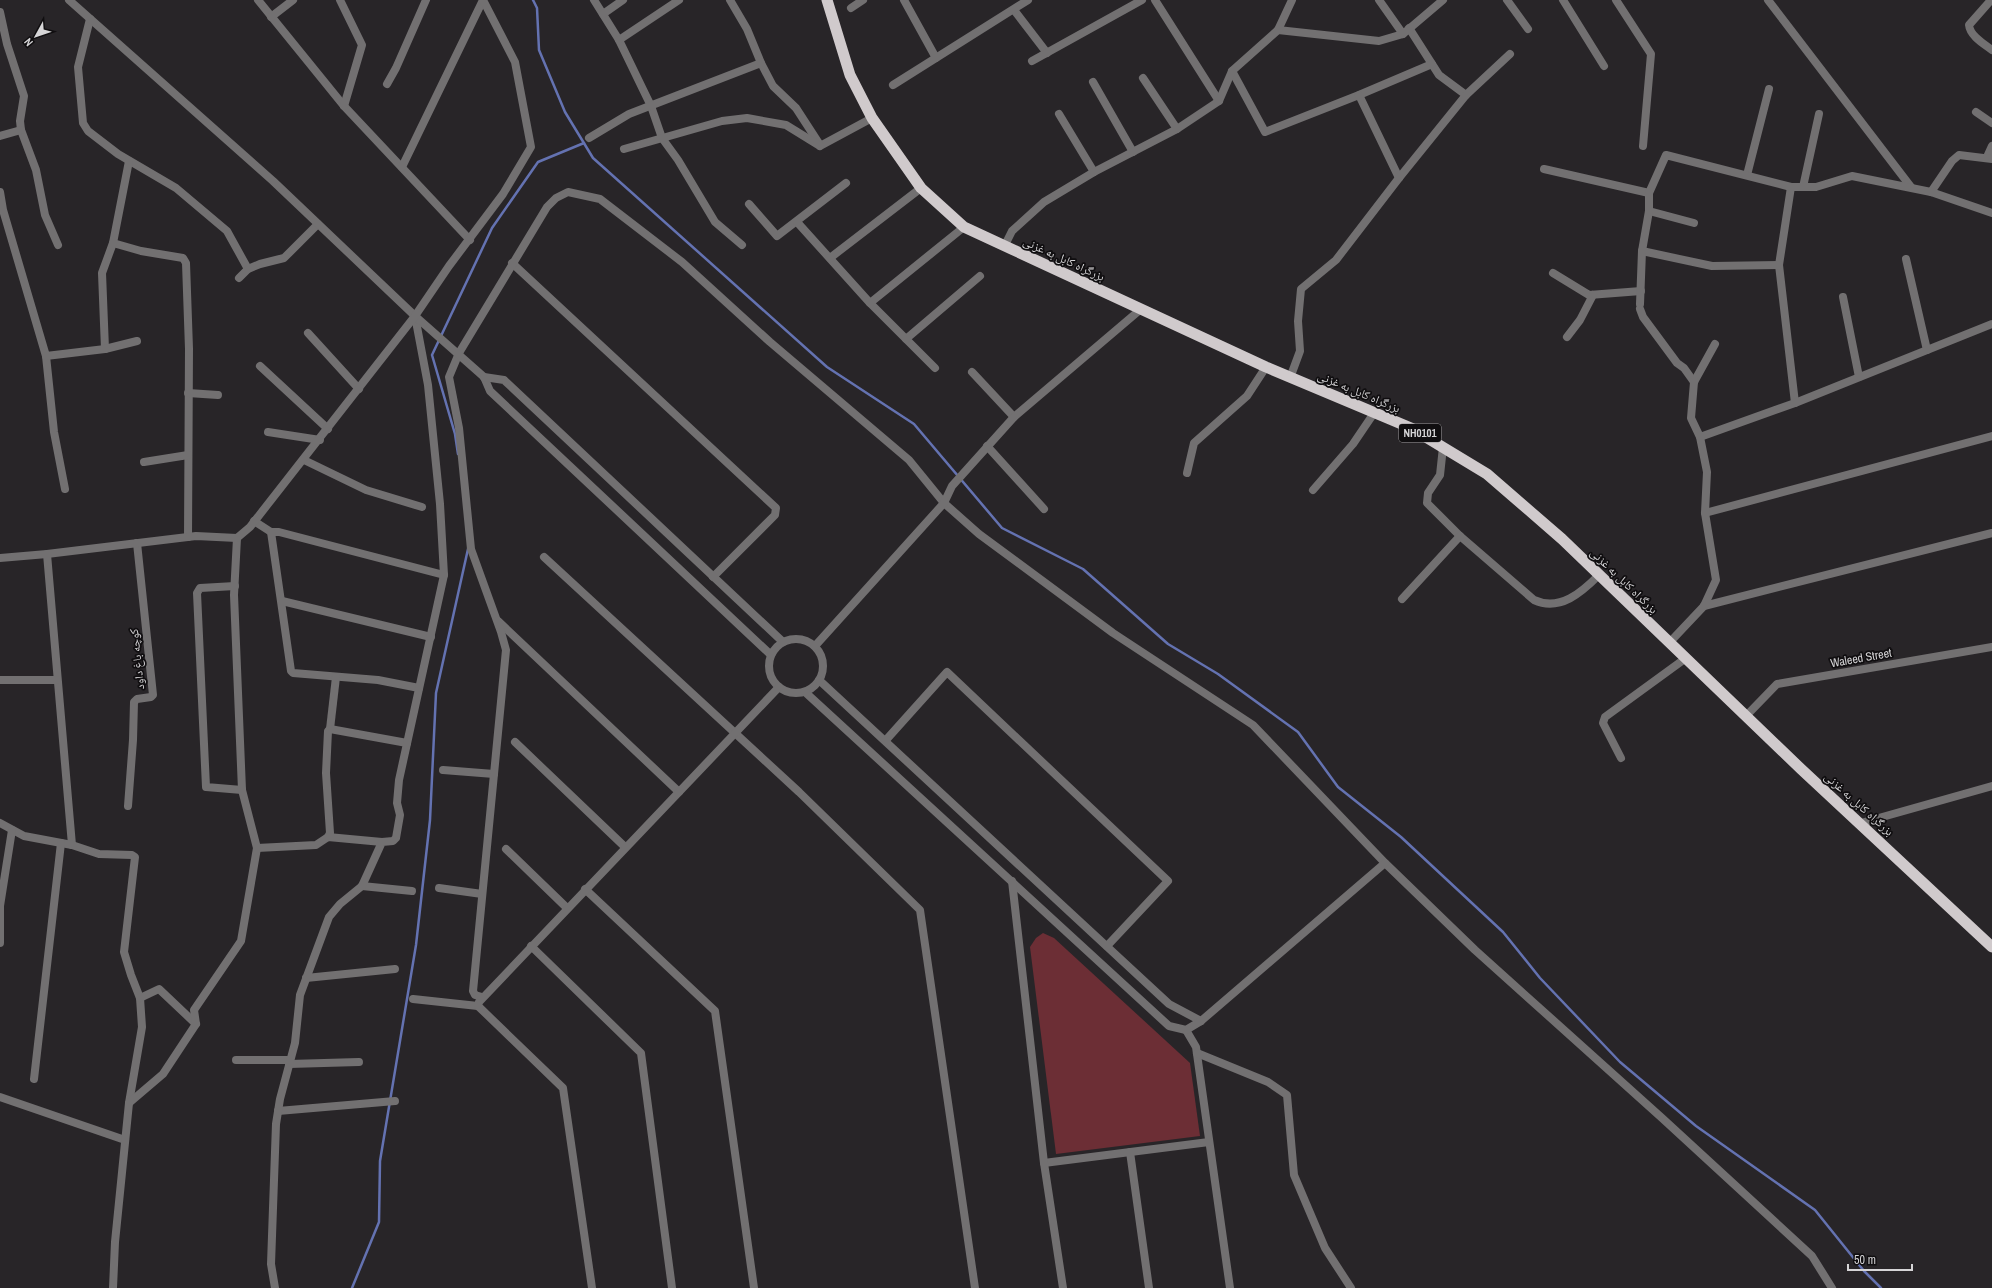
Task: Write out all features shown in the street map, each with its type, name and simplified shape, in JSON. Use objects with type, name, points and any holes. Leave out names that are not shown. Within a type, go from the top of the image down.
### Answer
[{"type":"highway","name":"بزرگراه کابل به غزنی","points":[[827,0],[850,75],[872,118],[921,188],[964,227],[1290,378],[1410,428],[1488,474],[1562,539],[1801,769],[1992,946]]},
{"type":"street","points":[[69,0],[166,84],[415,316],[459,353],[484,377],[490,392],[771,655]]},
{"type":"street","points":[[258,0],[344,106],[470,240]]},
{"type":"street","points":[[271,17],[293,0]]},
{"type":"street","points":[[340,0],[362,45],[344,106]]},
{"type":"street","points":[[386,84],[396,68],[426,0]]},
{"type":"street","points":[[402,167],[483,0]]},
{"type":"street","points":[[129,1103],[163,1074],[196,1024],[194,1010],[241,941],[257,848],[242,790],[235,586],[237,538],[254,521],[304,460],[415,316],[503,194],[531,147],[515,62],[483,0]]},
{"type":"street","points":[[594,0],[619,40],[651,106],[662,138],[678,160],[715,222],[742,244]]},
{"type":"street","points":[[602,14],[623,0]]},
{"type":"street","points":[[619,40],[680,0]]},
{"type":"street","points":[[730,0],[747,29],[760,63],[773,86],[796,108],[820,146]]},
{"type":"street","points":[[851,8],[863,0]]},
{"type":"street","points":[[904,0],[936,58]]},
{"type":"street","points":[[893,85],[1028,0]]},
{"type":"street","points":[[1032,61],[1142,0]]},
{"type":"street","points":[[1155,0],[1219,101]]},
{"type":"street","points":[[1005,245],[1012,231],[1044,202],[1094,172],[1177,129],[1219,101],[1232,71],[1278,30],[1292,0]]},
{"type":"street","points":[[1378,0],[1406,31],[1439,75],[1466,95]]},
{"type":"street","points":[[1278,30],[1379,41],[1406,31],[1443,0]]},
{"type":"street","points":[[1507,0],[1528,29]]},
{"type":"street","points":[[1563,0],[1604,66]]},
{"type":"street","points":[[1616,0],[1651,54],[1643,146]]},
{"type":"street","points":[[1768,0],[1911,187]]},
{"type":"street","points":[[1991,0],[1970,25],[1970,28],[1974,35],[1992,50]]},
{"type":"street","points":[[1014,10],[1047,52]]},
{"type":"street","points":[[0,12],[3,45],[24,96],[20,121],[22,130],[36,170],[45,215],[58,245]]},
{"type":"street","points":[[90,19],[78,67],[83,123],[88,131],[118,154],[176,188],[227,231],[248,270]]},
{"type":"street","points":[[1290,378],[1300,351],[1298,321],[1301,289],[1336,260],[1399,178],[1466,95],[1510,54]]},
{"type":"street","points":[[589,138],[629,114],[760,63]]},
{"type":"street","points":[[1232,71],[1265,132],[1432,64]]},
{"type":"street","points":[[1143,78],[1177,129]]},
{"type":"street","points":[[1093,82],[1133,152]]},
{"type":"street","points":[[1747,176],[1769,89]]},
{"type":"street","points":[[1359,95],[1399,178]]},
{"type":"street","points":[[1976,112],[1992,123]]},
{"type":"street","points":[[1058,114],[1094,172]]},
{"type":"street","points":[[1803,187],[1819,114]]},
{"type":"street","points":[[624,149],[722,121],[747,118],[786,125],[820,146]]},
{"type":"street","points":[[820,146],[872,118]]},
{"type":"street","points":[[0,136],[22,130]]},
{"type":"street","points":[[1931,192],[1952,160],[1959,154],[1989,158],[1992,146]]},
{"type":"street","points":[[1694,382],[1684,368],[1677,363],[1643,317],[1640,307],[1642,251],[1649,212],[1649,193],[1666,155],[1791,187],[1816,187],[1852,176],[1931,192],[1992,213]]},
{"type":"street","points":[[105,349],[102,273],[113,243],[129,161]]},
{"type":"street","points":[[1544,169],[1649,193]]},
{"type":"street","points":[[749,204],[778,236],[846,183]]},
{"type":"street","points":[[1791,187],[1779,265],[1795,403]]},
{"type":"street","points":[[830,258],[921,188]]},
{"type":"street","points":[[0,192],[3,210],[46,356],[54,432],[65,489]]},
{"type":"street","points":[[482,997],[475,995],[473,991],[506,650],[471,549],[459,428],[449,377],[459,353],[547,207],[556,198],[568,192],[600,199],[682,262],[770,342],[903,455],[944,503],[979,534],[1114,633],[1253,725],[1384,864],[1475,950],[1662,1118],[1812,1256],[1832,1288]]},
{"type":"street","points":[[1649,212],[1694,223]]},
{"type":"street","points":[[797,222],[870,303],[935,368]]},
{"type":"street","points":[[239,278],[248,270],[260,264],[284,258],[318,224]]},
{"type":"street","points":[[870,303],[964,227]]},
{"type":"street","points":[[113,243],[141,251],[183,258],[186,262],[189,349],[188,537]]},
{"type":"street","points":[[1642,251],[1712,266],[1779,265]]},
{"type":"street","points":[[1906,259],[1927,350]]},
{"type":"street","points":[[512,263],[776,508],[775,514],[714,578]]},
{"type":"street","points":[[1553,273],[1587,294],[1593,295],[1641,291]]},
{"type":"street","points":[[906,339],[980,276]]},
{"type":"street","points":[[1567,337],[1580,320],[1593,295]]},
{"type":"street","points":[[1843,297],[1859,377]]},
{"type":"street","points":[[815,646],[944,503],[952,486],[1014,417],[1140,309]]},
{"type":"street","points":[[257,848],[316,844],[328,837],[382,842],[393,841],[396,838],[400,815],[396,803],[398,788],[444,575],[440,504],[428,385],[415,316]]},
{"type":"street","points":[[1700,437],[1795,403],[1992,324]]},
{"type":"street","points":[[308,333],[359,389]]},
{"type":"street","points":[[46,356],[105,349],[137,342]]},
{"type":"street","points":[[1670,642],[1704,606],[1716,580],[1705,513],[1707,472],[1700,437],[1691,418],[1694,382],[1715,344]]},
{"type":"street","points":[[260,366],[328,429]]},
{"type":"street","points":[[1187,473],[1194,443],[1247,396],[1266,367]]},
{"type":"street","points":[[972,372],[1014,417]]},
{"type":"street","points":[[484,377],[504,380],[782,642]]},
{"type":"street","points":[[188,393],[218,395]]},
{"type":"street","points":[[1313,490],[1354,444],[1374,413]]},
{"type":"street","points":[[268,432],[320,440]]},
{"type":"street","points":[[1705,513],[1992,436]]},
{"type":"street","points":[[1443,447],[1440,475],[1428,493],[1427,503],[1460,536],[1534,600],[1548,603],[1562,601],[1580,594],[1599,575]]},
{"type":"street","points":[[984,450],[1044,509]]},
{"type":"street","points":[[144,462],[188,454]]},
{"type":"street","points":[[304,460],[366,490],[422,507]]},
{"type":"street","points":[[254,521],[271,532],[279,532],[444,575]]},
{"type":"street","points":[[271,532],[291,671],[293,673],[378,680],[419,688]]},
{"type":"street","points":[[1704,606],[1992,533]]},
{"type":"street","points":[[1402,599],[1460,536]]},
{"type":"street","points":[[0,558],[188,537],[237,538]]},
{"type":"street","name":"کوچه باغ داود","points":[[128,806],[134,702],[136,699],[153,695],[137,543]]},
{"type":"street","points":[[46,554],[56,680],[72,844]]},
{"type":"street","points":[[544,557],[799,792],[920,910],[975,1288]]},
{"type":"street","points":[[235,586],[200,588],[197,593],[206,787],[242,790]]},
{"type":"street","points":[[282,601],[431,637]]},
{"type":"street","points":[[496,620],[679,792]]},
{"type":"street","points":[[791,639],[799,639],[815,646],[820,654],[823,662],[823,672],[813,687],[805,692],[792,693],[779,687],[773,680],[770,672],[771,655],[782,642],[791,639]]},
{"type":"street","name":"Waleed Street","points":[[1746,716],[1777,684],[1992,647]]},
{"type":"street","points":[[1621,758],[1603,723],[1605,717],[1686,658]]},
{"type":"street","points":[[886,740],[947,672],[1168,881],[1107,946]]},
{"type":"street","points":[[328,837],[330,833],[327,779],[327,734],[330,729],[336,677]]},
{"type":"street","points":[[0,680],[56,680]]},
{"type":"street","points":[[819,680],[886,740],[1170,1004],[1201,1022]]},
{"type":"street","points":[[478,1006],[482,997],[779,687]]},
{"type":"street","points":[[805,692],[1169,1026],[1186,1030],[1201,1022],[1384,864]]},
{"type":"street","points":[[330,729],[407,743]]},
{"type":"street","points":[[515,742],[626,847]]},
{"type":"street","points":[[443,770],[494,774]]},
{"type":"street","points":[[1861,823],[1992,786]]},
{"type":"street","points":[[0,823],[24,836],[72,844],[99,854],[132,855],[135,857],[124,952],[140,998],[142,1027],[129,1103],[115,1242],[113,1288]]},
{"type":"street","points":[[0,943],[0,906],[12,830]]},
{"type":"street","points":[[34,1079],[60,842]]},
{"type":"street","points":[[275,1288],[271,1264],[278,1110],[295,1044],[300,995],[330,917],[340,904],[362,886],[382,842]]},
{"type":"street","points":[[506,849],[567,908]]},
{"type":"street","points":[[1012,881],[1044,1163],[1063,1288]]},
{"type":"street","points":[[362,886],[412,891]]},
{"type":"street","points":[[439,888],[482,894]]},
{"type":"street","points":[[585,889],[715,1011],[754,1288]]},
{"type":"street","points":[[531,946],[641,1053],[672,1288]]},
{"type":"street","points":[[306,978],[395,969]]},
{"type":"street","points":[[140,998],[159,989],[196,1024]]},
{"type":"street","points":[[413,1000],[478,1006],[564,1088],[592,1288]]},
{"type":"street","points":[[1186,1030],[1196,1047],[1230,1288]]},
{"type":"street","points":[[1197,1053],[1268,1082],[1287,1095],[1294,1175],[1325,1248],[1351,1288]]},
{"type":"street","points":[[236,1060],[359,1062]]},
{"type":"street","points":[[0,1097],[125,1140]]},
{"type":"street","points":[[278,1110],[395,1101]]},
{"type":"street","points":[[1044,1163],[1209,1142]]},
{"type":"street","points":[[1130,1152],[1149,1288]]},
{"type":"shaded area","points":[[1043,933],[1054,938],[1190,1063],[1200,1136],[1056,1154],[1030,947],[1036,938]]},
{"type":"waterway","points":[[533,0],[537,8],[539,50],[565,112],[593,158],[827,367],[914,424],[1002,528],[1083,569],[1168,644],[1218,674],[1298,732],[1338,787],[1401,837],[1503,932],[1540,978],[1620,1062],[1696,1126],[1815,1210],[1864,1271],[1881,1288]]},
{"type":"waterway","points":[[458,454],[455,434],[432,355],[492,228],[538,162],[584,143]]},
{"type":"waterway","points":[[352,1288],[379,1222],[380,1161],[416,945],[430,820],[436,693],[468,549]]}]
